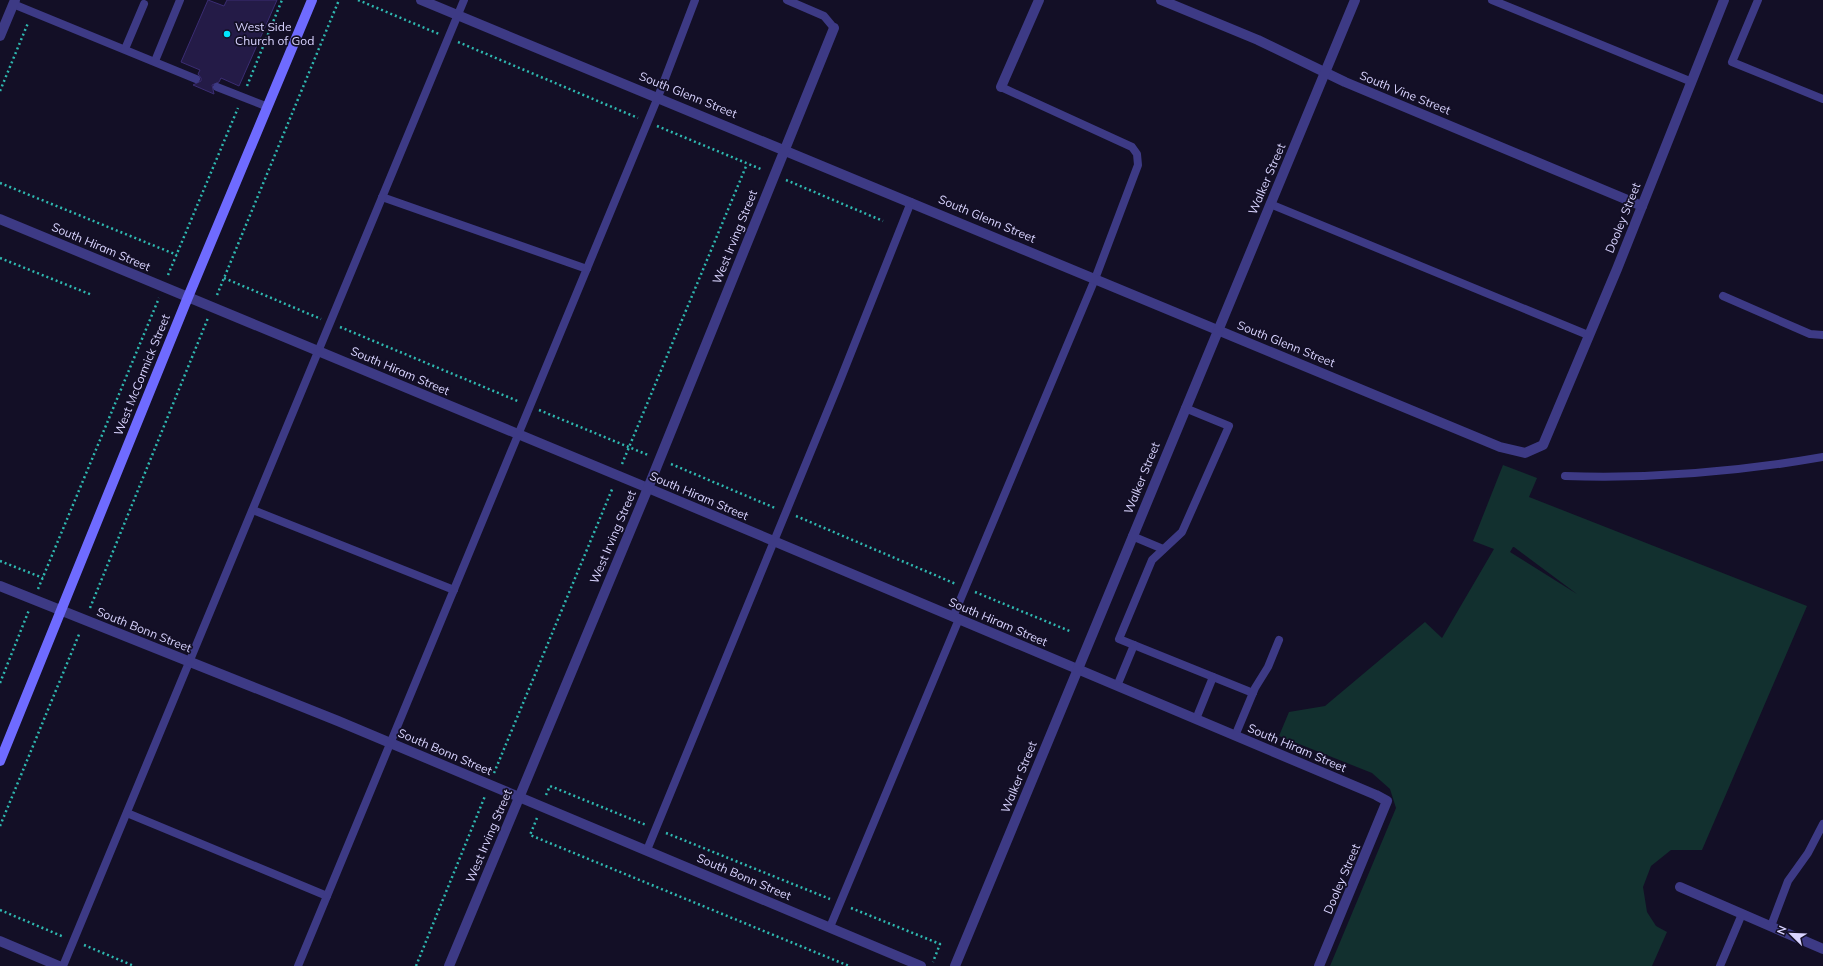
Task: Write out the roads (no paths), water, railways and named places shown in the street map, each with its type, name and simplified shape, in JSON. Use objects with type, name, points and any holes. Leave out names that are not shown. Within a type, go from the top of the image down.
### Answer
[{"type":"street","name":"West McCormick Street","points":[[0,761],[188,297],[312,0]]},
{"type":"street","name":"South Glenn Street","points":[[421,0],[785,149],[1500,447],[1525,453],[1543,445]]},
{"type":"street","points":[[1001,87],[1039,0]]},
{"type":"street","name":"South Vine Street","points":[[1161,0],[1258,40],[1325,73],[1642,206]]},
{"type":"street","name":"Walker Street","points":[[955,966],[1355,0]]},
{"type":"street","name":"Dooley Street","points":[[1543,445],[1642,206],[1724,0]]},
{"type":"street","points":[[0,36],[14,2]]},
{"type":"street","name":"West Irving Street","points":[[449,966],[648,488],[834,28]]},
{"type":"street","name":"South Hiram Street","points":[[0,219],[648,488],[1376,795],[1387,801]]},
{"type":"street","name":"South Bonn Street","points":[[0,586],[490,784],[922,966]]},
{"type":"street","name":"Dooley Street","points":[[1319,966],[1387,801]]},
{"type":"street","points":[[1680,887],[1823,949]]},
{"type":"street","points":[[0,941],[59,966]]},
{"type":"lane","points":[[155,61],[180,0]]},
{"type":"lane","points":[[63,966],[464,0]]},
{"type":"lane","points":[[298,966],[648,122],[695,0]]},
{"type":"lane","points":[[787,0],[824,16],[834,28]]},
{"type":"lane","points":[[1492,0],[1692,82]]},
{"type":"lane","points":[[1758,0],[1732,62],[1823,99]]},
{"type":"lane","points":[[14,2],[33,12],[125,48],[196,79]]},
{"type":"lane","points":[[125,48],[144,4]]},
{"type":"lane","points":[[217,87],[268,107]]},
{"type":"lane","points":[[830,927],[1095,279],[1138,165],[1137,154],[1132,147],[1001,87]]},
{"type":"lane","points":[[382,197],[587,269]]},
{"type":"lane","points":[[647,850],[911,202]]},
{"type":"lane","points":[[1270,204],[1588,335]]},
{"type":"lane","points":[[1723,296],[1810,334],[1823,335]]},
{"type":"lane","points":[[1185,408],[1228,426],[1182,532],[1162,549],[1152,560],[1119,639],[1253,693]]},
{"type":"lane","points":[[1565,476],[1618,478],[1698,474],[1779,465],[1823,457]]},
{"type":"lane","points":[[253,510],[454,590]]},
{"type":"lane","points":[[1132,536],[1162,549]]},
{"type":"lane","points":[[1235,736],[1253,693],[1268,667],[1279,640]]},
{"type":"lane","points":[[1117,686],[1134,645]]},
{"type":"lane","points":[[1196,719],[1214,677]]},
{"type":"lane","points":[[127,813],[327,896]]},
{"type":"lane","points":[[1771,926],[1788,881],[1808,853],[1823,824]]},
{"type":"lane","points":[[1720,966],[1742,914]]},
{"type":"place","name":"West Side Church of God","points":[[227,34]]}]
